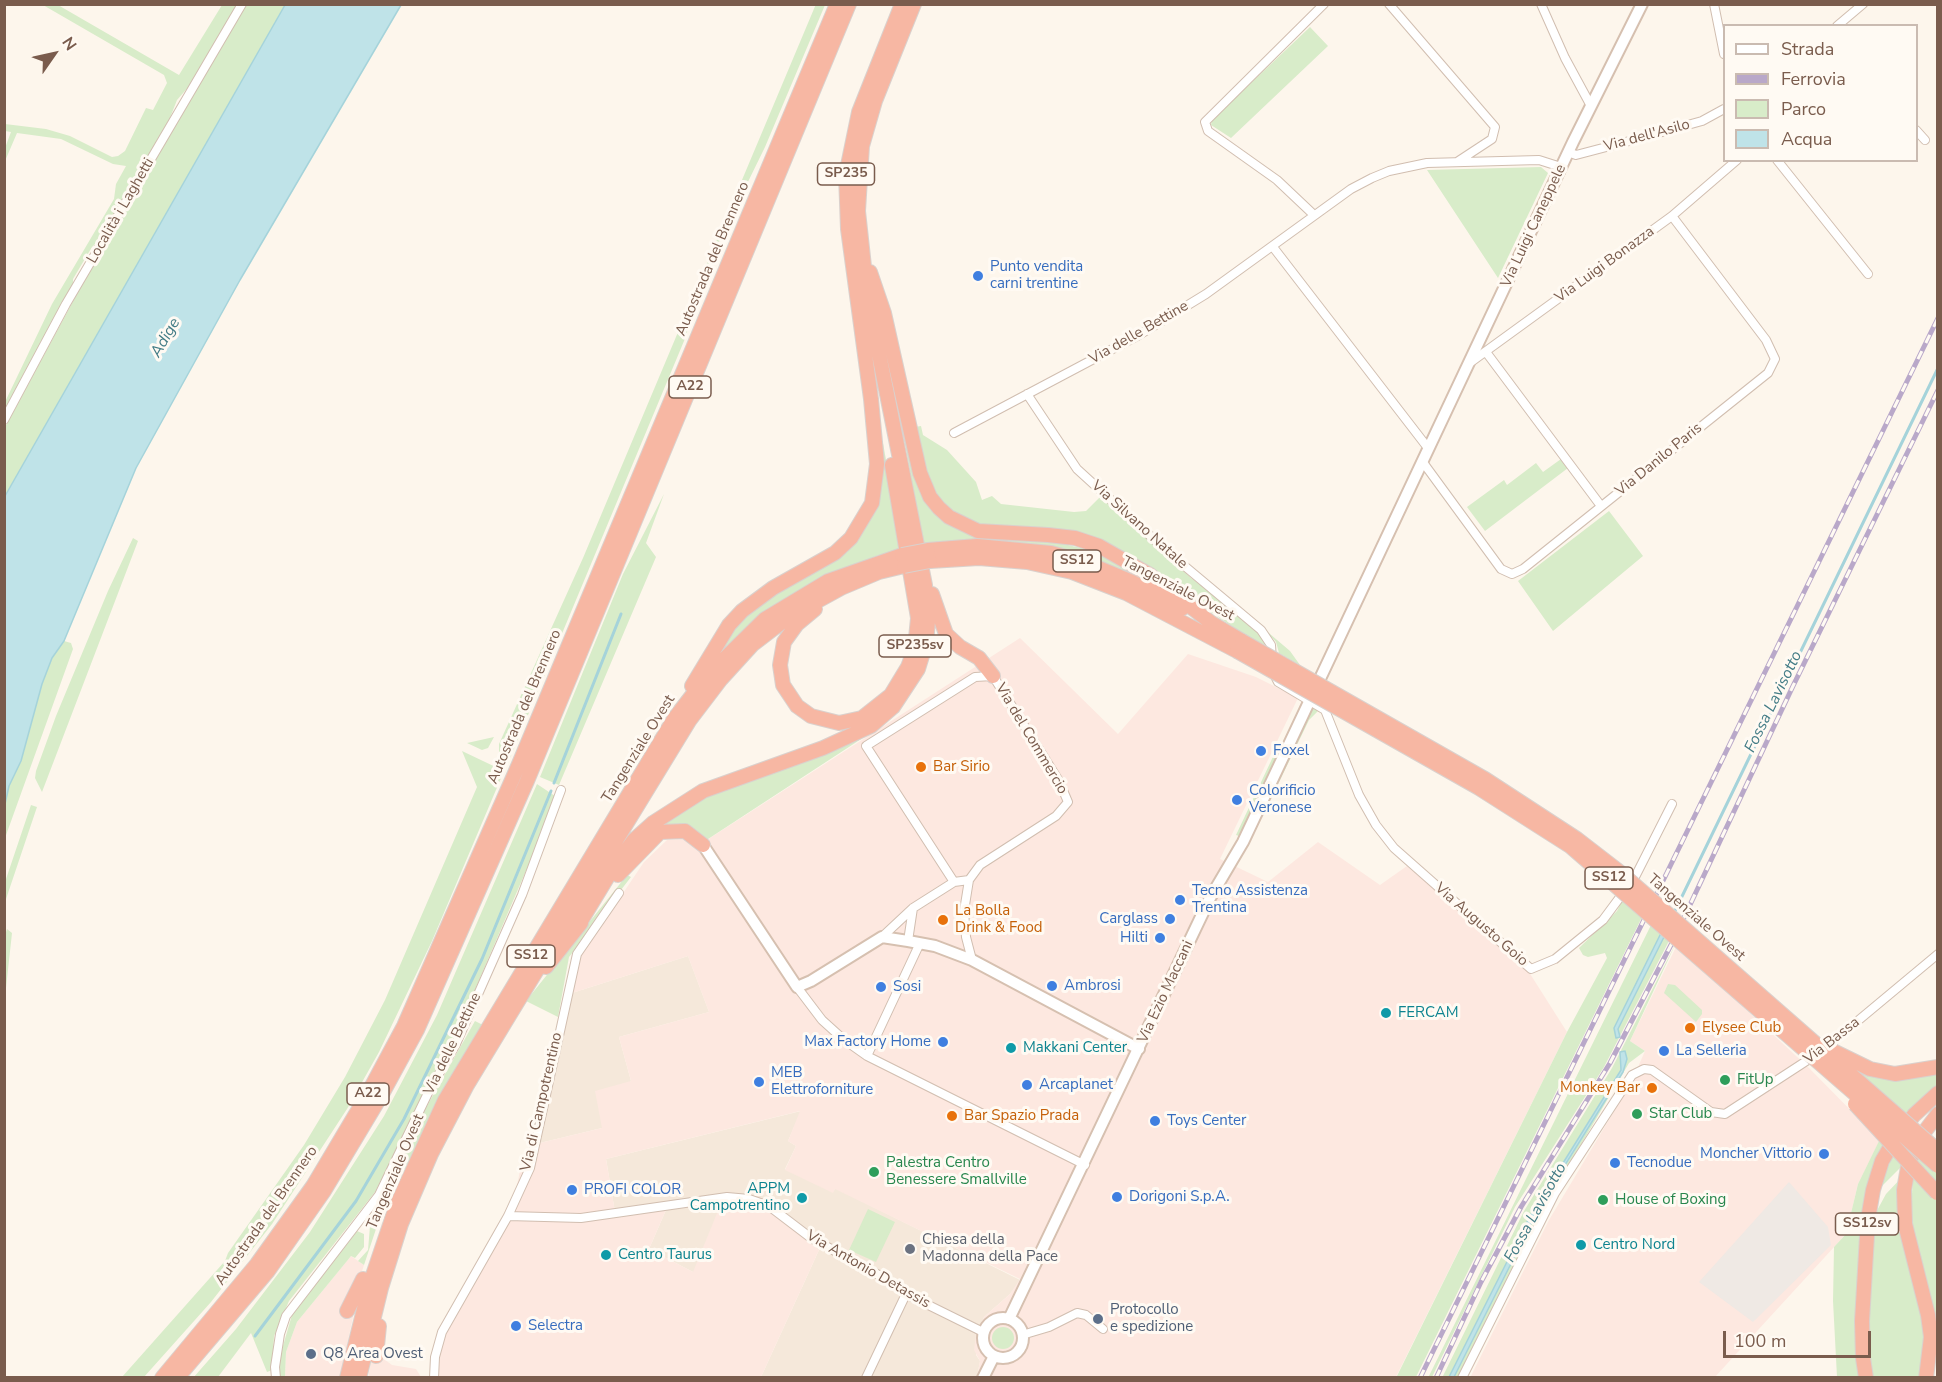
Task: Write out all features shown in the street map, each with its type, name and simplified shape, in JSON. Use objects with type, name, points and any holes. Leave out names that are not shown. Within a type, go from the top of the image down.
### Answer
[{"type":"highway","name":"Autostrada del Brennero","points":[[177,1377],[268,1270],[324,1191],[381,1096],[417,1030],[837,4]]},
{"type":"highway","name":"Autostrada del Brennero","points":[[162,1377],[257,1264],[313,1186],[366,1097],[404,1026],[523,772],[849,4]]},
{"type":"highway","name":"SP235","points":[[858,301],[846,212],[849,153],[860,112],[902,4]]},
{"type":"highway","name":"SP235","points":[[861,246],[858,190],[862,146],[875,101],[914,4]]},
{"type":"highway","points":[[861,246],[884,313],[920,473],[925,488],[939,508],[949,517],[978,531],[1075,538],[1122,557],[1150,575],[1214,625]]},
{"type":"highway","name":"SP235sv","points":[[523,993],[576,929],[589,904],[634,840],[679,805],[703,792],[859,734],[883,717],[907,689],[923,652],[928,621],[925,585],[877,346],[861,246]]},
{"type":"highway","points":[[674,719],[706,659],[735,618],[773,588],[835,553],[851,538],[872,503],[877,464],[858,301]]},
{"type":"highway","name":"SP235sv","points":[[858,301],[871,350],[912,570],[918,618],[915,648],[908,667],[897,686],[871,713],[852,721],[839,723],[811,716],[797,706],[783,685],[780,665],[788,634],[812,611],[879,572]]},
{"type":"highway","name":"Tangenziale Ovest","points":[[347,1377],[371,1281],[396,1207],[445,1100],[674,719],[708,675],[774,612],[828,581],[903,560],[977,546],[1051,554],[1084,562],[1132,582],[1214,625],[1240,646]]},
{"type":"highway","name":"Tangenziale Ovest","points":[[929,556],[1015,561],[1072,572],[1126,593],[1240,646],[1529,818],[1614,883],[1938,1151]]},
{"type":"highway","name":"Tangenziale Ovest","points":[[359,1377],[381,1288],[401,1224],[431,1154],[467,1085],[689,721],[721,679],[753,645],[807,604],[903,560]]},
{"type":"highway","points":[[925,585],[933,595],[946,634],[960,647],[979,658],[993,676]]},
{"type":"highway","points":[[576,929],[655,834],[669,829],[682,830],[703,844]]},
{"type":"highway","points":[[1787,1027],[1870,1070],[1895,1074],[1938,1067]]},
{"type":"highway","points":[[1787,1027],[1937,1193]]},
{"type":"highway","name":"Tangenziale Ovest","points":[[1787,1027],[1938,1166]]},
{"type":"highway","name":"SS12sv","points":[[1866,1377],[1862,1321],[1871,1199],[1882,1161],[1914,1116],[1938,1093]]},
{"type":"highway","name":"SS12sv","points":[[1926,1377],[1931,1337],[1928,1315],[1909,1242],[1904,1190],[1910,1161],[1938,1114]]},
{"type":"highway","points":[[1914,1116],[1917,1146]]},
{"type":"highway","points":[[347,1311],[357,1295],[380,1227],[396,1207]]},
{"type":"highway","points":[[376,1356],[376,1336],[400,1252],[401,1224]]},
{"type":"highway","points":[[1931,1377],[1938,1366]]},
{"type":"street","name":"Località i Laghetti","points":[[4,420],[66,304],[242,4]]},
{"type":"street","points":[[1314,215],[1277,180],[1208,131],[1205,122],[1324,4]]},
{"type":"street","points":[[1389,4],[1495,127],[1492,139],[1457,162]]},
{"type":"street","points":[[1541,4],[1565,58],[1591,106]]},
{"type":"street","name":"Via Luigi Caneppele","points":[[1306,697],[1422,461],[1562,167],[1573,153],[1591,106],[1642,4]]},
{"type":"street","points":[[1714,4],[1723,45]]},
{"type":"street","points":[[1839,24],[1863,4]]},
{"type":"street","name":"Via dell'Asilo","points":[[1573,153],[1702,121],[1723,110]]},
{"type":"street","points":[[1918,131],[1925,140]]},
{"type":"street","name":"Via delle Bettine","points":[[954,434],[1139,335],[1206,294],[1351,189],[1389,171],[1427,163],[1539,160],[1562,167]]},
{"type":"street","name":"Via Luigi Bonazza","points":[[1468,365],[1672,216],[1735,162]]},
{"type":"street","points":[[1779,162],[1868,274]]},
{"type":"street","name":"Via Danilo Paris","points":[[1422,461],[1501,569],[1512,574],[1523,569],[1768,373],[1775,359],[1766,340],[1672,216]]},
{"type":"street","points":[[1273,247],[1428,448]]},
{"type":"street","points":[[1486,351],[1602,506]]},
{"type":"street","name":"Via Silvano Natale","points":[[1027,394],[1077,469],[1169,553],[1268,637],[1272,649],[1274,678],[1306,697]]},
{"type":"street","name":"Via del Commercio","points":[[954,882],[866,746],[975,677],[993,676],[1059,781],[1068,802],[1056,816],[980,866],[969,880]]},
{"type":"street","name":"Via Augusto Goio","points":[[1306,697],[1328,715],[1359,795],[1376,825],[1394,848],[1531,969],[1555,959],[1603,920],[1635,877],[1672,804]]},
{"type":"street","name":"Via Ezio Maccani","points":[[1009,1319],[1085,1165],[1210,898],[1244,842],[1306,697]]},
{"type":"street","name":"Via delle Bettine","points":[[276,1377],[280,1334],[286,1316],[375,1203],[460,1034],[522,895],[561,790]]},
{"type":"street","points":[[703,844],[797,987],[822,1020],[843,1040],[867,1056],[1085,1165]]},
{"type":"street","points":[[797,987],[882,938],[913,908],[954,882],[969,880],[964,911],[966,937],[972,960]]},
{"type":"street","name":"Via di Campotrentino","points":[[434,1377],[435,1357],[442,1332],[508,1216],[530,1168],[577,954],[619,893]]},
{"type":"street","points":[[908,940],[913,908]]},
{"type":"street","points":[[882,938],[908,940],[935,946],[972,960],[1139,1049]]},
{"type":"street","points":[[867,1056],[920,943]]},
{"type":"street","name":"Via Bassa","points":[[1462,1377],[1555,1193],[1630,1077],[1641,1070],[1652,1070],[1718,1115],[1732,1111],[1844,1034],[1938,954]]},
{"type":"street","name":"Via Antonio Detassis","points":[[508,1216],[581,1218],[727,1197],[749,1199],[769,1206],[811,1238],[886,1279],[906,1294],[983,1332]]},
{"type":"street","points":[[866,1377],[906,1294]]},
{"type":"street","points":[[1022,1335],[1048,1327],[1077,1313],[1086,1315],[1103,1329]]},
{"type":"street","points":[[1009,1319],[1018,1325],[1022,1335],[1021,1346],[1014,1355],[1003,1358],[994,1356],[984,1345],[983,1332],[994,1320],[1009,1319]]},
{"type":"street","points":[[983,1377],[994,1356]]},
{"type":"shaded area","points":[[1020,638],[1118,734],[1188,654],[1256,677],[1298,698],[1220,859],[1268,882],[1318,842],[1380,885],[1407,866],[1527,969],[1567,1032],[1396,1377],[977,1377],[980,1361],[974,1350],[976,1334],[984,1317],[1010,1294],[1020,1279],[835,1189],[833,1193],[785,1170],[796,1146],[788,1141],[800,1111],[606,1159],[616,1218],[666,1210],[649,1249],[693,1272],[722,1201],[748,1201],[771,1211],[819,1250],[761,1377],[434,1378],[439,1332],[515,1195],[523,1156],[540,1143],[602,1128],[595,1091],[631,1081],[619,1037],[709,1012],[688,956],[572,993],[580,957],[644,862],[667,840],[683,839],[696,847]]},
{"type":"shaded area","points":[[1677,945],[1809,1068],[1880,1140],[1858,1184],[1846,1234],[1715,1377],[1470,1378],[1549,1220],[1631,1083],[1645,1051],[1630,1041]]},
{"type":"shaded area","points":[[688,956],[709,1012],[619,1037],[631,1081],[602,1128],[540,1143],[572,993]]},
{"type":"shaded area","points":[[801,1111],[788,1141],[796,1146],[785,1169],[833,1192],[835,1188],[1020,1280],[1010,1294],[984,1317],[976,1355],[980,1361],[977,1377],[761,1377],[819,1250],[693,1272],[649,1249],[666,1210],[616,1218],[606,1159]]},
{"type":"shaded area","points":[[1789,1182],[1828,1227],[1831,1245],[1753,1322],[1699,1282]]},
{"type":"shaded area","points":[[351,1256],[364,1265],[356,1290],[354,1313],[340,1377],[285,1378],[286,1352],[297,1322]]},
{"type":"shaded area","points":[[372,1355],[380,1356],[392,1365],[416,1369],[421,1377],[368,1378]]},
{"type":"green space","points":[[816,4],[825,5],[765,147],[721,237],[704,279],[684,341],[508,763],[504,762],[499,755],[499,744],[583,558]]},
{"type":"green space","points":[[43,5],[58,5],[179,75],[222,5],[238,5],[191,84],[177,100],[166,128],[101,238],[92,247],[73,279],[73,285],[5,413],[5,402],[52,304],[114,199],[116,184],[126,166],[113,164],[61,139],[17,133],[5,161],[5,148],[11,132],[5,131],[5,124],[46,129],[70,136],[112,157],[118,156],[125,151],[146,108],[153,110],[167,83],[164,75]]},
{"type":"green space","points":[[245,5],[285,5],[5,496],[5,427],[84,281]]},
{"type":"green space","points":[[1310,27],[1328,46],[1231,138],[1211,125],[1212,120]]},
{"type":"green space","points":[[1541,167],[1548,173],[1498,278],[1427,170]]},
{"type":"green space","points":[[890,365],[914,467],[947,522],[967,533],[1041,539],[1099,552],[1132,569],[1145,581],[1106,564],[924,545]]},
{"type":"green space","points":[[921,426],[923,435],[947,450],[976,482],[982,500],[992,496],[1001,504],[1074,512],[1086,511],[1101,496],[1191,578],[1245,618],[1263,637],[1267,646],[1245,635],[1123,553],[965,522],[941,504],[929,482],[915,427]]},
{"type":"green space","points":[[883,443],[902,549],[876,556],[830,575],[696,683],[724,640],[751,611],[860,535],[875,510],[880,496]]},
{"type":"green space","points":[[1561,459],[1568,468],[1485,531],[1467,507],[1504,480],[1507,485],[1536,463],[1543,472]]},
{"type":"green space","points":[[664,494],[646,543],[656,557],[559,785],[540,777],[623,574]]},
{"type":"green space","points":[[1609,511],[1643,556],[1553,631],[1518,581]]},
{"type":"green space","points":[[133,538],[138,541],[42,792],[35,778],[36,771],[56,716],[108,591]]},
{"type":"green space","points":[[1263,628],[1290,651],[1300,665],[1279,653],[1276,642]]},
{"type":"green space","points":[[64,641],[71,643],[73,649],[5,838],[5,804],[9,786],[21,761],[42,684],[52,658]]},
{"type":"green space","points":[[1312,708],[1319,710],[1309,720],[1268,805]]},
{"type":"green space","points":[[878,728],[705,841],[697,831],[682,825],[663,825],[645,835],[696,800]]},
{"type":"green space","points":[[494,737],[488,748],[482,750],[467,743]]},
{"type":"green space","points":[[1280,742],[1283,743],[1239,836],[1236,835]]},
{"type":"green space","points":[[462,751],[504,771],[432,941],[379,1052],[347,1109],[272,1224],[211,1302],[144,1377],[122,1377],[225,1261],[228,1253],[304,1145],[345,1077],[385,1000],[477,787]]},
{"type":"green space","points":[[537,784],[555,796],[534,852],[453,1041],[375,1192],[289,1301],[274,1336],[272,1370],[267,1372],[251,1333],[218,1377],[193,1378],[236,1329],[310,1232],[384,1116],[437,1015]]},
{"type":"green space","points":[[31,805],[37,807],[5,902],[5,882]]},
{"type":"green space","points":[[627,875],[631,877],[569,957],[558,1017],[526,1001]]},
{"type":"green space","points":[[1624,897],[1643,915],[1416,1377],[1396,1378],[1567,1032],[1607,958],[1605,953],[1588,957],[1583,955],[1579,948],[1617,911]]},
{"type":"green space","points":[[1652,923],[1670,939],[1604,1067],[1515,1207],[1432,1377],[1428,1378]]},
{"type":"green space","points":[[7,929],[12,933],[5,997],[4,938]]},
{"type":"green space","points":[[1676,943],[1630,1041],[1645,1051],[1629,1063],[1546,1204],[1459,1377],[1454,1377],[1533,1218],[1623,1072],[1627,1059],[1622,1061],[1621,1070],[1530,1216],[1449,1377],[1442,1378],[1524,1211],[1612,1068]]},
{"type":"green space","points":[[1668,984],[1675,985],[1702,1010],[1696,1022],[1664,993]]},
{"type":"green space","points":[[475,1021],[483,1025],[428,1122],[378,1223],[364,1265],[358,1261],[368,1250],[370,1226],[419,1120]]},
{"type":"green space","points":[[1856,1070],[1890,1080],[1937,1074],[1937,1086],[1908,1116]]},
{"type":"green space","points":[[1880,1139],[1887,1146],[1870,1183],[1862,1377],[1837,1377],[1833,1301],[1834,1247],[1846,1234],[1858,1184]]},
{"type":"green space","points":[[1894,1153],[1904,1164],[1879,1189],[1887,1169]]},
{"type":"green space","points":[[1919,1156],[1937,1172],[1937,1186],[1916,1162]]},
{"type":"green space","points":[[1913,1174],[1937,1201],[1938,1356],[1935,1361],[1911,1213]]},
{"type":"green space","points":[[1904,1175],[1926,1331],[1922,1377],[1871,1378],[1868,1327],[1874,1216],[1886,1194]]},
{"type":"green space","points":[[868,1209],[895,1222],[876,1262],[849,1250]]},
{"type":"green space","points":[[357,1231],[364,1234],[364,1247],[355,1258],[351,1256],[297,1322],[286,1352],[285,1377],[280,1378],[280,1356],[292,1315]]},
{"type":"green space","points":[[1003,1327],[1011,1330],[1014,1338],[1011,1346],[1003,1349],[995,1346],[992,1338],[995,1330]]},
{"type":"water","name":"Adige","points":[[285,5],[401,5],[240,280],[136,468],[64,641],[52,658],[42,684],[21,761],[9,786],[5,804],[5,496]]},
{"type":"water","points":[[1662,931],[1665,935],[1618,1029],[1620,1037],[1616,1038],[1614,1028]]},
{"type":"water","points":[[1625,1051],[1627,1059],[1623,1072],[1542,1202],[1454,1377],[1449,1377],[1530,1216],[1621,1070],[1620,1052]]},
{"type":"waterway","name":"Fossa Lavisotto","points":[[1673,915],[1938,368]]},
{"type":"waterway","points":[[554,783],[621,614]]},
{"type":"waterway","points":[[255,1336],[356,1201],[404,1119],[482,959],[551,791]]},
{"type":"railway","points":[[1420,1378],[1938,318]]},
{"type":"railway","points":[[1436,1378],[1481,1282],[1521,1207],[1610,1063],[1673,941],[1793,686],[1938,390]]},
{"type":"place","name":"Punto vendita carni trentine","points":[[978,276]]},
{"type":"place","name":"Foxel","points":[[1261,751]]},
{"type":"place","name":"Bar Sirio","points":[[921,767]]},
{"type":"place","name":"Colorificio Veronese","points":[[1237,800]]},
{"type":"place","name":"Tecno Assistenza Trentina","points":[[1180,900]]},
{"type":"place","name":"Carglass","points":[[1170,919]]},
{"type":"place","name":"La Bolla Drink & Food","points":[[943,920]]},
{"type":"place","name":"Hilti","points":[[1160,938]]},
{"type":"place","name":"Ambrosi","points":[[1052,986]]},
{"type":"place","name":"Sosi","points":[[881,987]]},
{"type":"place","name":"FERCAM","points":[[1386,1013]]},
{"type":"place","name":"Elysee Club","points":[[1690,1028]]},
{"type":"place","name":"Max Factory Home","points":[[943,1042]]},
{"type":"place","name":"Makkani Center","points":[[1011,1048]]},
{"type":"place","name":"La Selleria","points":[[1664,1051]]},
{"type":"place","name":"FitUp","points":[[1725,1080]]},
{"type":"place","name":"MEB Elettroforniture","points":[[759,1082]]},
{"type":"place","name":"Arcaplanet","points":[[1027,1085]]},
{"type":"place","name":"Monkey Bar","points":[[1652,1088]]},
{"type":"place","name":"Star Club","points":[[1637,1114]]},
{"type":"place","name":"Bar Spazio Prada","points":[[952,1116]]},
{"type":"place","name":"Toys Center","points":[[1155,1121]]},
{"type":"place","name":"Moncher Vittorio","points":[[1824,1154]]},
{"type":"place","name":"Tecnodue","points":[[1615,1163]]},
{"type":"place","name":"Palestra Centro Benessere Smallville","points":[[874,1172]]},
{"type":"place","name":"PROFI COLOR","points":[[572,1190]]},
{"type":"place","name":"Dorigoni S.p.A.","points":[[1117,1197]]},
{"type":"place","name":"APPM Campotrentino","points":[[802,1198]]},
{"type":"place","name":"House of Boxing","points":[[1603,1200]]},
{"type":"place","name":"Centro Nord","points":[[1581,1245]]},
{"type":"place","name":"Chiesa della Madonna della Pace","points":[[910,1249]]},
{"type":"place","name":"Centro Taurus","points":[[606,1255]]},
{"type":"place","name":"Protocollo e spedizione","points":[[1098,1319]]},
{"type":"place","name":"Selectra","points":[[516,1326]]},
{"type":"place","name":"Q8 Area Ovest","points":[[311,1354]]}]
